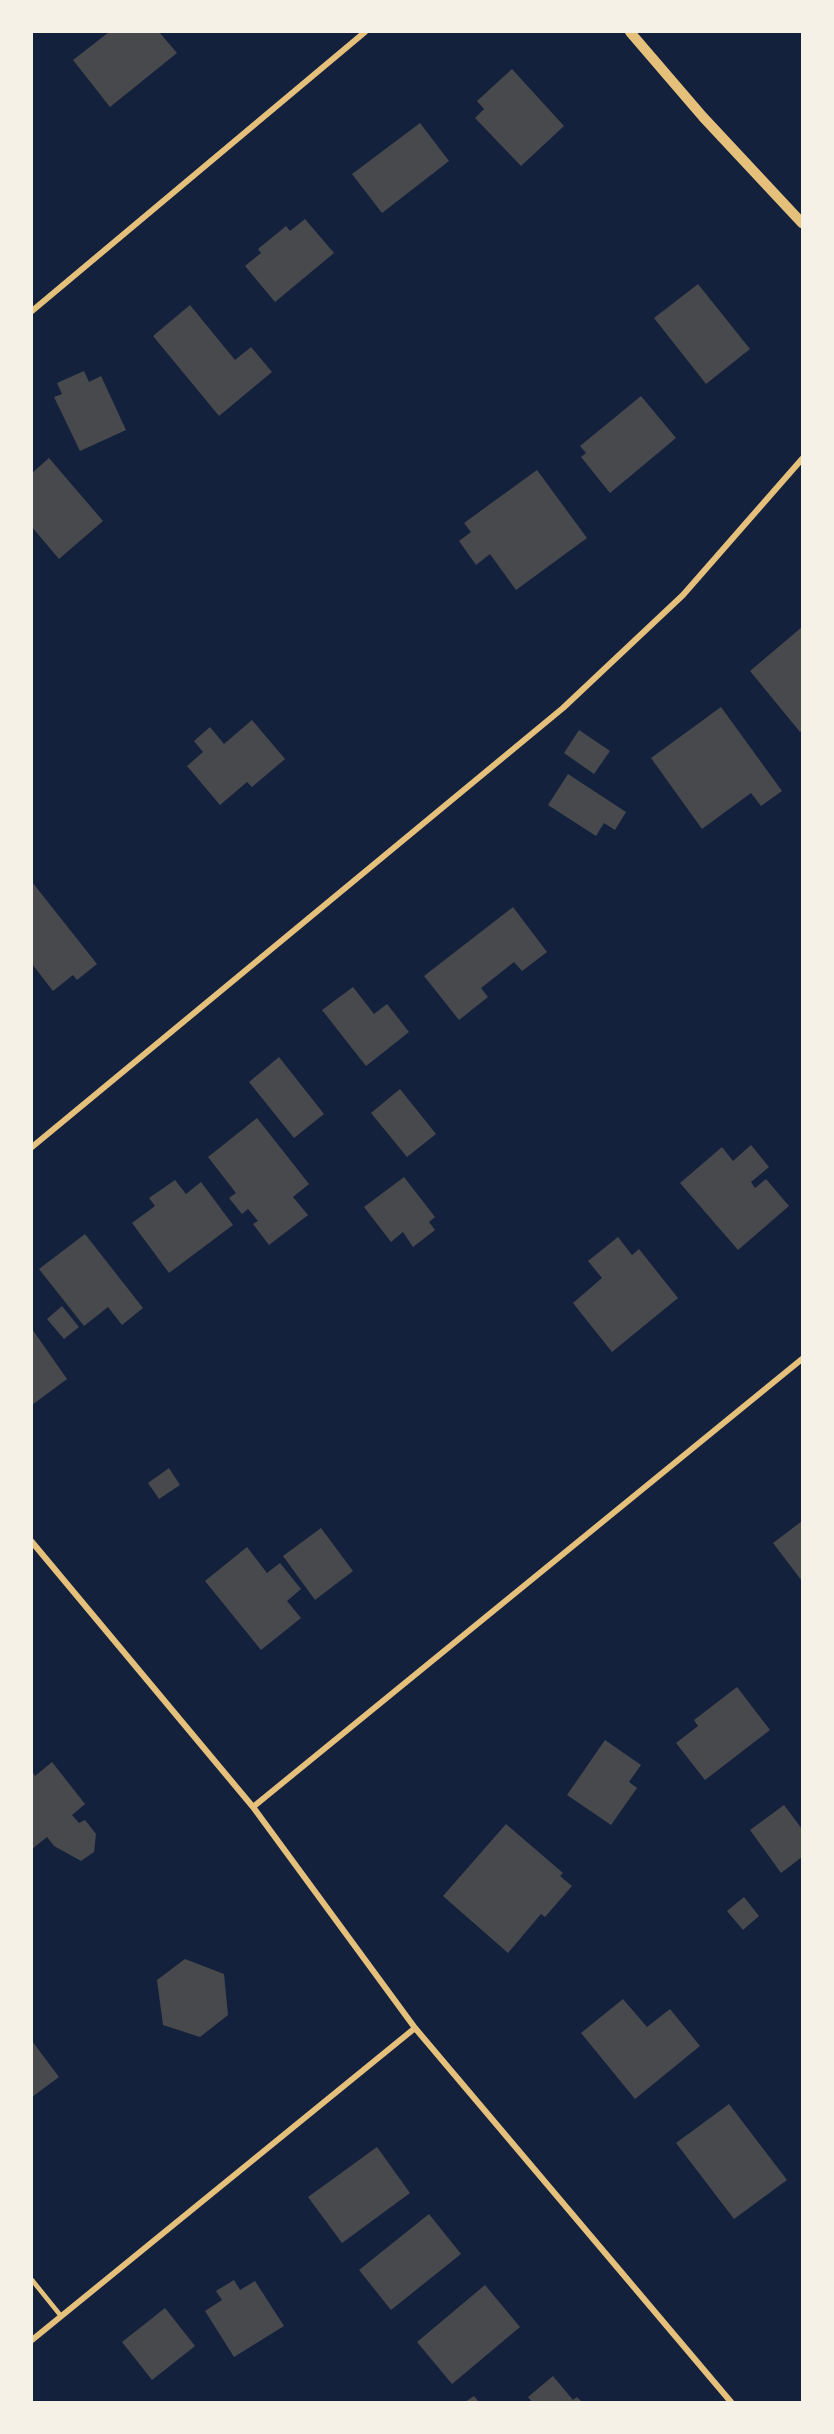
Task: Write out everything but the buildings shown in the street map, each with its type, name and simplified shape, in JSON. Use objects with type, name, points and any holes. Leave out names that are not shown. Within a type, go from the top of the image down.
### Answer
[{"type":"street","points":[[32,310],[366,32]]},
{"type":"street","points":[[630,32],[703,117],[802,223]]},
{"type":"street","points":[[32,1147],[563,708],[683,595],[802,459]]},
{"type":"street","points":[[253,1808],[802,1359]]},
{"type":"street","points":[[32,1542],[253,1808],[416,2028],[731,2403]]},
{"type":"street","points":[[32,2340],[416,2028]]},
{"type":"lane","points":[[32,2280],[61,2316]]}]
